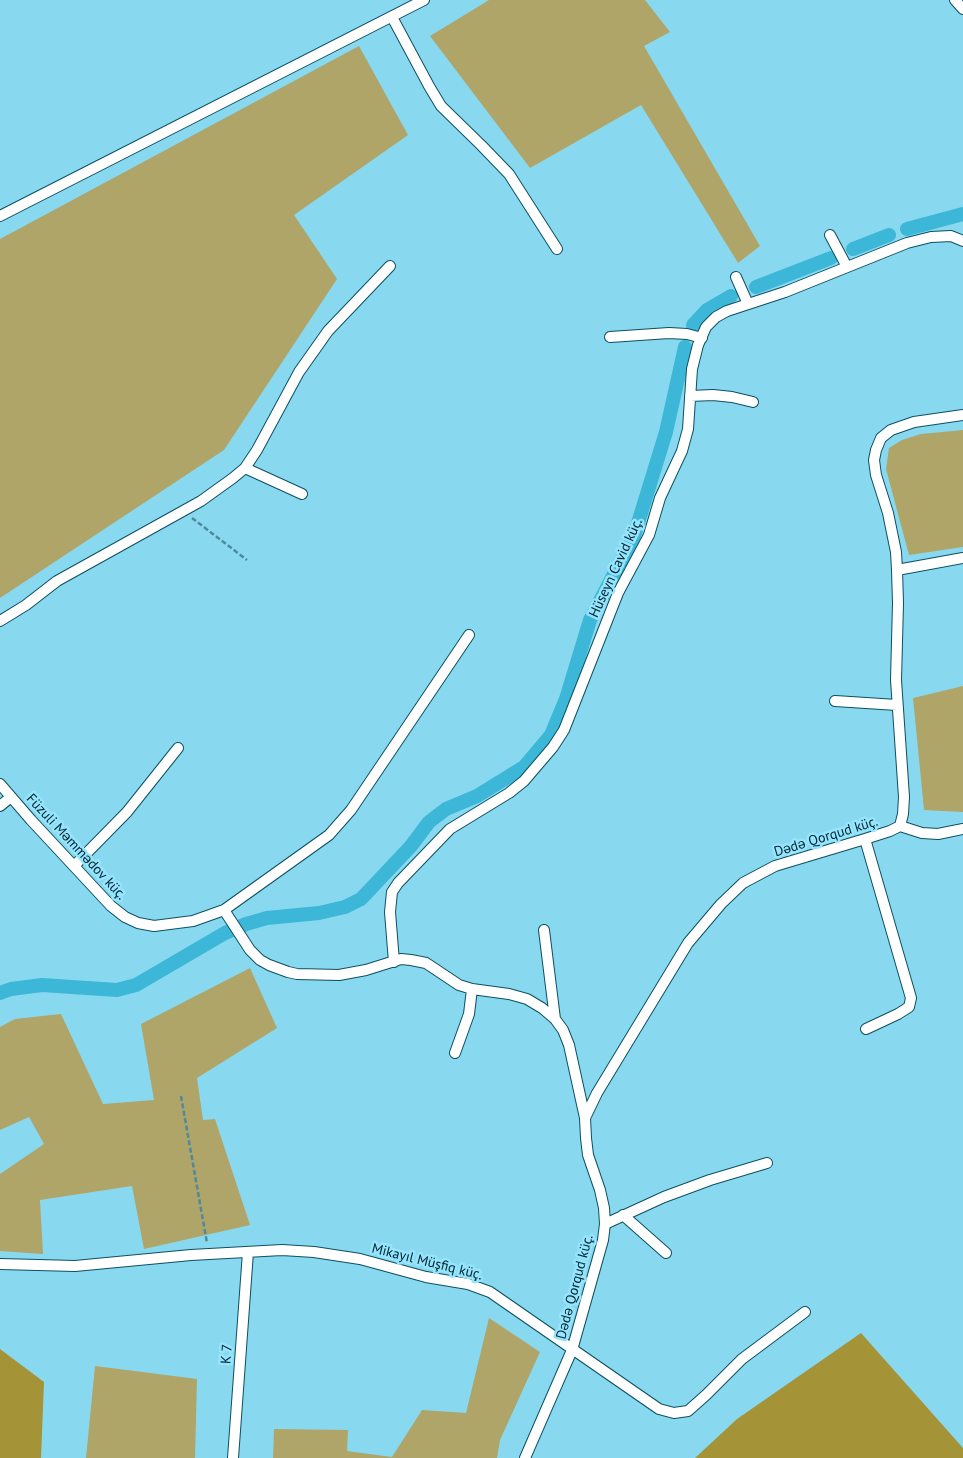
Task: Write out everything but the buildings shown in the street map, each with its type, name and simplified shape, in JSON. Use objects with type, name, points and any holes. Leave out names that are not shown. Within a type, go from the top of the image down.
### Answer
[{"type":"street","points":[[0,216],[424,0]]},
{"type":"street","points":[[955,0],[963,9]]},
{"type":"street","points":[[392,17],[428,86],[441,106],[509,174],[557,248]]},
{"type":"street","points":[[830,235],[847,267]]},
{"type":"street","name":"Hüseyn Cavid küç.","points":[[394,962],[390,912],[392,892],[398,883],[450,829],[509,793],[524,781],[554,747],[564,730],[618,594],[649,535],[660,498],[682,451],[688,429],[692,369],[706,327],[716,316],[727,311],[785,292],[907,243],[931,236],[951,236],[963,240]]},
{"type":"street","points":[[0,621],[26,605],[57,581],[202,501],[245,468],[257,450],[299,372],[328,331],[390,266]]},
{"type":"street","points":[[736,277],[748,304]]},
{"type":"street","points":[[610,337],[670,333],[687,334],[702,338]]},
{"type":"street","points":[[690,396],[713,395],[753,402]]},
{"type":"street","points":[[963,415],[914,422],[891,430],[882,438],[876,450],[874,460],[876,475],[888,513],[896,552],[898,603],[896,680],[904,797],[900,826],[922,833],[938,834],[963,829]]},
{"type":"street","points":[[245,468],[302,494]]},
{"type":"street","points":[[897,570],[963,558]]},
{"type":"street","name":"Füzuli Məmmədov küç.","points":[[0,784],[111,906],[125,916],[138,923],[154,926],[193,921],[224,910],[329,835],[351,810],[470,635]]},
{"type":"street","points":[[836,701],[897,705]]},
{"type":"street","points":[[74,866],[127,812],[178,748]]},
{"type":"street","points":[[0,806],[11,797]]},
{"type":"street","name":"Dədə Qorqud küç.","points":[[525,1458],[572,1350],[603,1240],[604,1208],[588,1155],[585,1118],[597,1092],[688,943],[721,904],[743,884],[775,866],[866,839],[900,826]]},
{"type":"street","points":[[866,839],[911,998],[909,1007],[866,1029]]},
{"type":"street","points":[[224,910],[250,950],[260,960],[297,974],[339,975],[401,960],[411,960],[426,963],[459,985],[472,989],[509,994],[526,999],[542,1008],[555,1019],[563,1030],[569,1044],[585,1118]]},
{"type":"street","points":[[544,930],[555,1019]]},
{"type":"street","points":[[455,1053],[470,1014],[472,989]]},
{"type":"street","points":[[605,1224],[664,1197],[710,1180],[768,1163]]},
{"type":"street","points":[[623,1215],[666,1253]]},
{"type":"street","name":"Mikayıl Müşfiq küç.","points":[[0,1264],[75,1266],[209,1254],[282,1250],[314,1252],[360,1259],[426,1277],[468,1284],[490,1292],[659,1409],[674,1413],[688,1411],[742,1358],[805,1312]]},
{"type":"street","name":"K 7","points":[[233,1458],[248,1252]]},
{"type":"path","points":[[183,511],[248,560]]},
{"type":"path","points":[[181,1096],[209,1254]]},
{"type":"shaded area","points":[[489,0],[645,0],[670,32],[644,46],[760,246],[738,263],[641,105],[530,168],[430,36]]},
{"type":"shaded area","points":[[359,46],[408,135],[294,215],[337,279],[224,450],[0,598],[0,239]]},
{"type":"shaded area","points":[[963,430],[963,547],[909,555],[886,469],[889,448],[902,440],[921,434]]},
{"type":"shaded area","points":[[963,686],[963,812],[924,810],[913,698]]},
{"type":"shaded area","points":[[250,968],[277,1028],[197,1078],[203,1120],[215,1119],[250,1225],[144,1249],[132,1186],[40,1200],[43,1254],[0,1251],[0,1174],[44,1144],[29,1117],[0,1130],[0,1027],[15,1019],[61,1014],[103,1104],[154,1100],[141,1024]]},
{"type":"shaded area","points":[[489,1318],[540,1352],[500,1440],[497,1458],[273,1458],[274,1429],[348,1430],[347,1451],[392,1457],[422,1410],[466,1413]]},
{"type":"shaded area","points":[[861,1333],[963,1448],[963,1458],[695,1458],[737,1419]]},
{"type":"shaded area","points":[[0,1349],[44,1382],[41,1458],[0,1458]]},
{"type":"shaded area","points":[[95,1366],[197,1379],[195,1458],[86,1458]]},
{"type":"waterway","points":[[907,229],[963,214]]},
{"type":"waterway","points":[[853,249],[889,235]]},
{"type":"waterway","points":[[756,287],[831,258]]},
{"type":"waterway","points":[[693,325],[707,310],[731,296]]},
{"type":"waterway","points":[[0,993],[11,989],[42,985],[117,990],[136,985],[225,933],[246,924],[267,918],[319,913],[345,907],[361,899],[411,846],[429,822],[446,809],[477,796],[524,767],[551,735],[566,699],[590,620],[634,536],[666,432],[685,347]]}]
